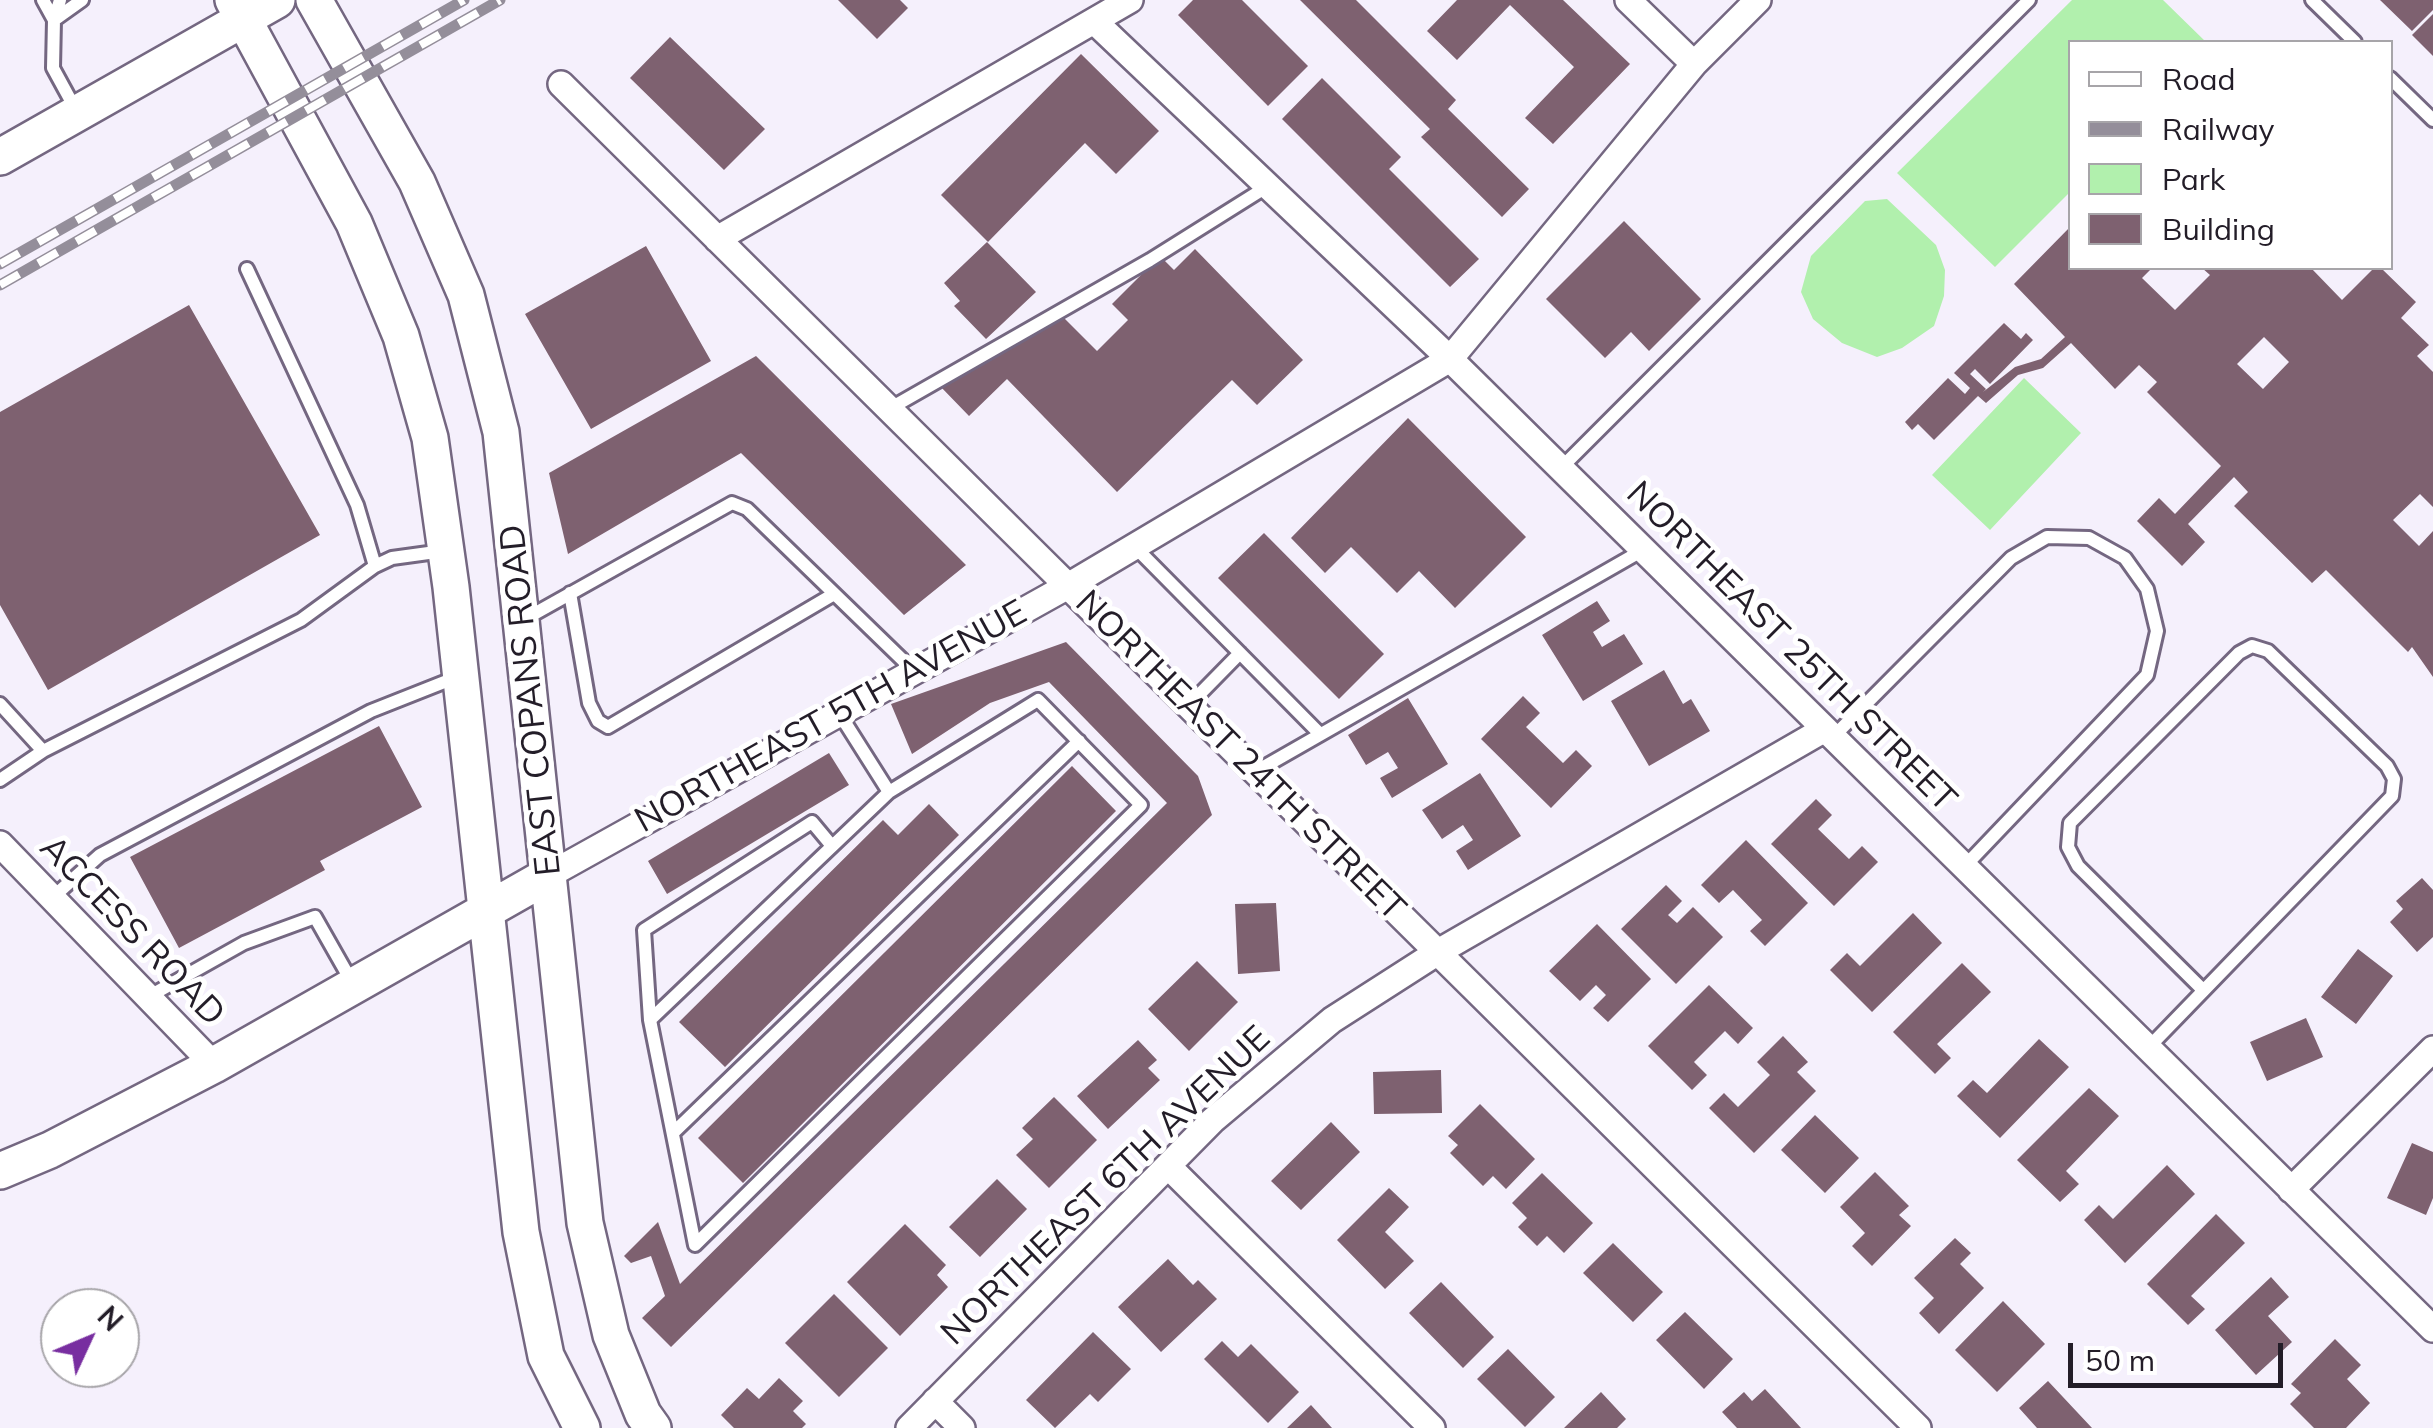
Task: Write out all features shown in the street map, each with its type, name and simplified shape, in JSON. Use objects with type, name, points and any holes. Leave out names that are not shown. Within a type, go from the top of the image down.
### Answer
[{"type":"main road","points":[[0,157],[77,114],[238,10],[277,0]]},
{"type":"main road","name":"EAST COPANS ROAD","points":[[314,0],[418,182],[466,295],[502,432],[585,1222],[611,1335],[643,1414],[653,1428]]},
{"type":"main road","name":"EAST COPANS ROAD","points":[[238,10],[354,223],[401,336],[430,438],[460,676],[520,1232],[546,1356],[582,1428]]},
{"type":"main road","name":"NORTHEAST 5TH AVENUE","points":[[0,1171],[50,1150],[214,1066],[549,874]]},
{"type":"street","points":[[717,239],[1130,0]]},
{"type":"street","points":[[1628,0],[1694,64]]},
{"type":"street","name":"NORTHEAST 5TH AVENUE","points":[[549,874],[1068,586],[1450,359],[1694,64],[1758,0]]},
{"type":"street","name":"NORTHEAST 25TH STREET","points":[[1094,20],[1450,359],[2433,1329]]},
{"type":"street","name":"NORTHEAST 24TH STREET","points":[[561,84],[1918,1428]]},
{"type":"street","name":"NORTHEAST 6TH AVENUE","points":[[909,1428],[1255,1081],[1332,1020],[1438,952],[1829,733]]},
{"type":"street","name":"ACCESS ROAD","points":[[0,844],[214,1066]]},
{"type":"street","points":[[2291,1190],[2433,1050]]},
{"type":"street","points":[[1168,1166],[1432,1428]]},
{"type":"street","points":[[936,1402],[962,1428]]},
{"type":"lane","points":[[43,0],[54,20]]},
{"type":"lane","points":[[60,0],[54,20],[53,68],[77,114]]},
{"type":"lane","points":[[54,20],[82,0]]},
{"type":"lane","points":[[1561,468],[2029,0]]},
{"type":"lane","points":[[2312,0],[2353,40]]},
{"type":"lane","points":[[2393,81],[2433,120]]},
{"type":"lane","points":[[889,409],[1150,260],[1268,186]]},
{"type":"lane","points":[[247,269],[357,505],[374,566]]},
{"type":"lane","points":[[523,620],[732,503],[747,509],[914,671]]},
{"type":"lane","points":[[1829,733],[2012,558],[2047,537],[2089,538],[2125,558],[2147,589],[2157,631],[2147,674],[1964,867]]},
{"type":"lane","points":[[1134,546],[1320,734]]},
{"type":"lane","points":[[1255,772],[1643,550]]},
{"type":"lane","points":[[0,780],[43,752],[302,620],[374,566],[417,552],[445,551]]},
{"type":"lane","points":[[570,593],[589,703],[598,721],[608,727],[834,594]]},
{"type":"lane","points":[[2148,1048],[2392,796],[2394,779],[2387,766],[2268,651],[2252,646],[2239,652],[2070,823],[2068,847],[2078,866],[2203,990]]},
{"type":"lane","points":[[1188,706],[1240,653]]},
{"type":"lane","points":[[52,898],[100,856],[371,710],[460,676]]},
{"type":"lane","points":[[650,1020],[889,792],[1038,700],[1142,805],[695,1245],[650,1020],[644,930],[812,822],[832,846]]},
{"type":"lane","points":[[0,704],[43,752]]},
{"type":"lane","points":[[838,713],[889,792]]},
{"type":"lane","points":[[673,1133],[1079,741]]},
{"type":"lane","points":[[148,998],[244,943],[315,917],[354,986]]},
{"type":"green space","points":[[2072,0],[2163,0],[2204,40],[2068,40],[2068,194],[1995,267],[1897,173]]},
{"type":"green space","points":[[1887,199],[1936,245],[1945,270],[1944,296],[1934,326],[1902,348],[1877,357],[1842,343],[1813,319],[1801,292],[1811,256],[1865,201]]},
{"type":"green space","points":[[2024,378],[2081,433],[1990,530],[1932,475]]},
{"type":"building","points":[[838,0],[900,0],[908,8],[877,39]]},
{"type":"building","points":[[1193,0],[1242,0],[1308,66],[1268,106],[1178,15]]},
{"type":"building","points":[[1300,0],[1356,0],[1456,100],[1448,109],[1529,189],[1502,217],[1421,137],[1430,129]]},
{"type":"building","points":[[1457,0],[1563,0],[1630,64],[1553,144],[1525,118],[1574,67],[1510,5],[1457,60],[1427,31]]},
{"type":"building","points":[[2380,0],[2433,0],[2433,10],[2412,31]]},
{"type":"building","points":[[2433,14],[2433,56],[2412,35]]},
{"type":"building","points":[[670,37],[765,129],[724,170],[630,78]]},
{"type":"building","points":[[1081,54],[1159,131],[1116,174],[1085,143],[988,242],[941,195]]},
{"type":"building","points":[[1322,78],[1401,157],[1389,169],[1479,259],[1450,287],[1282,119]]},
{"type":"building","points":[[1624,221],[1701,299],[1649,351],[1631,332],[1605,358],[1546,299]]},
{"type":"building","points":[[2068,229],[2068,270],[2150,270],[2142,278],[2175,310],[2210,275],[2204,270],[2313,270],[2342,300],[2372,270],[2383,270],[2416,302],[2401,318],[2429,345],[2417,356],[2433,372],[2433,507],[2420,494],[2393,520],[2419,546],[2433,531],[2433,677],[2412,647],[2408,652],[2326,570],[2312,583],[2234,506],[2248,492],[2234,477],[2188,524],[2205,542],[2182,566],[2137,521],[2159,498],[2175,514],[2221,466],[2147,392],[2157,382],[2139,365],[2115,389],[2071,343],[2043,368],[2018,375],[1986,403],[1978,396],[1934,440],[1918,424],[1912,430],[1905,422],[1948,378],[1965,394],[1970,388],[1954,373],[2004,323],[2021,339],[2026,333],[2033,340],[1990,384],[1975,369],[1970,374],[1986,389],[1983,392],[2015,367],[2041,359],[2065,337],[2014,284]],"holes":[[[2264,337],[2289,362],[2263,389],[2237,364]]]},
{"type":"building","points":[[987,242],[1036,292],[986,339],[954,306],[960,301],[944,283]]},
{"type":"building","points":[[646,246],[711,361],[591,429],[525,314]]},
{"type":"building","points":[[1195,249],[1303,360],[1257,405],[1232,380],[1117,492],[1007,379],[969,416],[939,385],[1063,317],[1097,351],[1128,320],[1112,304],[1160,256],[1174,270]]},
{"type":"building","points":[[189,305],[320,535],[48,690],[0,605],[0,412]]},
{"type":"building","points":[[756,356],[966,565],[904,615],[741,453],[568,554],[549,473]]},
{"type":"building","points":[[1408,418],[1526,537],[1455,608],[1419,571],[1397,593],[1351,547],[1325,573],[1291,538]]},
{"type":"building","points":[[1264,533],[1384,654],[1339,699],[1218,578]]},
{"type":"building","points":[[1597,601],[1610,621],[1593,632],[1602,647],[1624,634],[1643,664],[1583,701],[1542,635]]},
{"type":"building","points":[[1066,642],[1198,776],[1212,815],[671,1347],[642,1318],[665,1296],[651,1256],[631,1263],[624,1256],[658,1222],[680,1284],[1167,803],[1049,682],[990,703],[912,754],[891,704]]},
{"type":"building","points":[[1664,670],[1683,704],[1691,699],[1710,731],[1649,766],[1611,701]]},
{"type":"building","points":[[1523,696],[1540,713],[1526,727],[1563,763],[1576,750],[1592,766],[1551,808],[1481,739]]},
{"type":"building","points":[[1408,698],[1448,764],[1392,798],[1380,778],[1398,768],[1388,752],[1366,765],[1348,735]]},
{"type":"building","points":[[379,726],[422,807],[320,861],[325,870],[179,948],[130,857]]},
{"type":"building","points":[[829,753],[849,785],[667,894],[648,861]]},
{"type":"building","points":[[1072,766],[1116,811],[743,1183],[698,1138]]},
{"type":"building","points":[[1480,773],[1521,836],[1468,870],[1456,851],[1473,840],[1463,825],[1442,839],[1422,810]]},
{"type":"building","points":[[1816,799],[1832,815],[1818,829],[1849,859],[1862,846],[1878,862],[1834,906],[1771,844]]},
{"type":"building","points":[[929,804],[959,835],[725,1067],[679,1022],[883,820],[898,835]]},
{"type":"building","points":[[1746,840],[1808,903],[1765,946],[1750,931],[1762,920],[1733,890],[1719,903],[1701,885]]},
{"type":"building","points":[[2422,878],[2433,890],[2433,937],[2417,952],[2390,922],[2403,909],[2396,901]]},
{"type":"building","points":[[1666,885],[1682,901],[1668,915],[1677,923],[1693,907],[1723,937],[1676,984],[1621,929]]},
{"type":"building","points":[[1276,903],[1280,971],[1238,974],[1235,904]]},
{"type":"building","points":[[1913,913],[1942,943],[1872,1012],[1830,970],[1847,953],[1860,966]]},
{"type":"building","points":[[1597,924],[1651,979],[1608,1022],[1593,1008],[1606,995],[1596,985],[1580,1001],[1549,971]]},
{"type":"building","points":[[2358,949],[2393,976],[2356,1024],[2321,997]]},
{"type":"building","points":[[1197,961],[1238,1002],[1189,1051],[1148,1009]]},
{"type":"building","points":[[1962,963],[1991,992],[1937,1044],[1951,1058],[1935,1074],[1893,1032]]},
{"type":"building","points":[[1709,985],[1753,1028],[1738,1044],[1725,1031],[1694,1062],[1707,1075],[1692,1090],[1648,1046]]},
{"type":"building","points":[[2306,1018],[2323,1057],[2267,1081],[2250,1042]]},
{"type":"building","points":[[1783,1036],[1808,1062],[1797,1072],[1816,1091],[1754,1153],[1709,1108],[1724,1093],[1738,1107],[1770,1075],[1757,1062]]},
{"type":"building","points":[[2039,1039],[2069,1067],[2000,1138],[1957,1096],[1973,1080],[1987,1093]]},
{"type":"building","points":[[1138,1040],[1157,1060],[1148,1068],[1160,1080],[1108,1129],[1077,1096]]},
{"type":"building","points":[[1441,1070],[1442,1113],[1374,1114],[1373,1072]]},
{"type":"building","points":[[2089,1088],[2119,1116],[2066,1171],[2079,1184],[2060,1202],[2017,1160]]},
{"type":"building","points":[[1054,1097],[1097,1140],[1049,1188],[1016,1155],[1033,1139],[1022,1128]]},
{"type":"building","points":[[1480,1104],[1535,1159],[1506,1189],[1493,1176],[1483,1186],[1450,1153],[1458,1145],[1448,1136]]},
{"type":"building","points":[[1815,1115],[1859,1158],[1825,1193],[1781,1150]]},
{"type":"building","points":[[1331,1122],[1360,1152],[1301,1210],[1271,1181]]},
{"type":"building","points":[[2412,1143],[2433,1152],[2433,1198],[2426,1215],[2387,1198]]},
{"type":"building","points":[[2167,1165],[2195,1194],[2125,1263],[2084,1220],[2099,1205],[2113,1219]]},
{"type":"building","points":[[1875,1172],[1909,1206],[1899,1215],[1911,1226],[1872,1266],[1852,1246],[1865,1233],[1840,1207]]},
{"type":"building","points":[[1542,1173],[1593,1223],[1564,1253],[1547,1236],[1537,1246],[1518,1227],[1527,1218],[1512,1203]]},
{"type":"building","points":[[997,1179],[1027,1209],[980,1257],[949,1227]]},
{"type":"building","points":[[1389,1188],[1409,1207],[1385,1232],[1414,1261],[1385,1289],[1337,1240]]},
{"type":"building","points":[[2216,1214],[2245,1243],[2191,1296],[2205,1309],[2188,1325],[2147,1284]]},
{"type":"building","points":[[905,1224],[946,1265],[937,1275],[948,1287],[900,1336],[847,1282]]},
{"type":"building","points":[[1955,1238],[1971,1253],[1960,1264],[1984,1288],[1939,1334],[1919,1313],[1934,1298],[1914,1278]]},
{"type":"building","points":[[1613,1243],[1663,1292],[1633,1322],[1583,1273]]},
{"type":"building","points":[[1168,1259],[1193,1285],[1198,1280],[1217,1299],[1161,1352],[1118,1307]]},
{"type":"building","points":[[2271,1277],[2289,1297],[2268,1316],[2292,1342],[2256,1375],[2215,1330]]},
{"type":"building","points":[[1441,1282],[1494,1337],[1463,1368],[1409,1313]]},
{"type":"building","points":[[834,1294],[888,1348],[839,1397],[785,1343]]},
{"type":"building","points":[[2003,1301],[2045,1344],[1997,1392],[1955,1350]]},
{"type":"building","points":[[1685,1312],[1733,1359],[1704,1389],[1656,1340]]},
{"type":"building","points":[[1093,1332],[1131,1369],[1098,1402],[1090,1394],[1055,1428],[1026,1400]]},
{"type":"building","points":[[2335,1339],[2361,1365],[2347,1379],[2370,1403],[2346,1428],[2314,1428],[2290,1404],[2301,1393],[2291,1384]]},
{"type":"building","points":[[1222,1341],[1238,1357],[1251,1344],[1299,1392],[1268,1423],[1204,1359]]},
{"type":"building","points":[[1508,1349],[1555,1397],[1525,1427],[1477,1379]]},
{"type":"building","points":[[779,1378],[803,1401],[793,1411],[806,1424],[802,1428],[734,1428],[721,1415],[747,1388],[759,1399]]},
{"type":"building","points":[[2048,1381],[2092,1428],[2037,1428],[2019,1408]]},
{"type":"building","points":[[1765,1389],[1801,1428],[1737,1428],[1722,1412],[1744,1392],[1752,1401]]},
{"type":"building","points":[[1601,1392],[1626,1419],[1617,1428],[1564,1428]]},
{"type":"building","points":[[1311,1405],[1332,1428],[1287,1428]]},
{"type":"railway","points":[[0,264],[464,0]]},
{"type":"railway","points":[[0,285],[500,0]]}]
